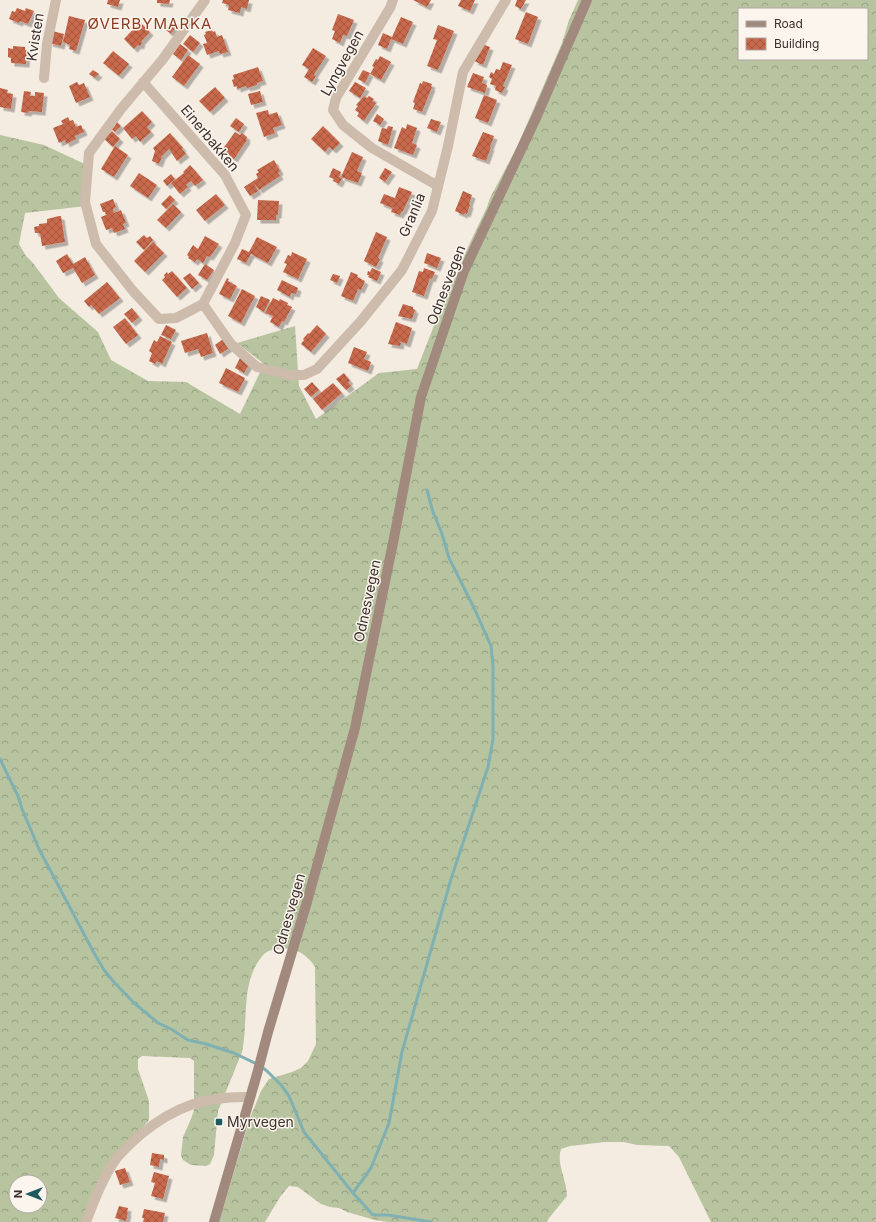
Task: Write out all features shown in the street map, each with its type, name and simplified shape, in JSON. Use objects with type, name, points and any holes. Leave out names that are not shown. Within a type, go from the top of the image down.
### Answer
[{"type":"main road","name":"Odnesvegen","points":[[214,1222],[307,902],[355,728],[421,397],[464,270],[536,118],[587,0]]},
{"type":"street","points":[[46,0],[56,0]]},
{"type":"street","name":"Kvisten","points":[[44,78],[47,44],[56,0]]},
{"type":"street","points":[[203,304],[176,318],[159,318],[133,291],[96,244],[85,202],[89,153],[121,109],[163,59],[205,0]]},
{"type":"street","name":"Lyngvegen","points":[[393,0],[336,98],[333,110],[343,125],[372,148],[438,186]]},
{"type":"street","name":"Granlia","points":[[203,304],[231,344],[257,367],[290,375],[304,375],[317,369],[361,321],[402,270],[432,211],[448,146],[463,72],[506,0]]},
{"type":"street","name":"Einerbakken","points":[[143,82],[225,175],[246,215],[235,243],[203,304]]},
{"type":"street","points":[[86,1222],[106,1176],[116,1158],[131,1142],[147,1129],[171,1113],[188,1105],[203,1101],[233,1097],[250,1097]]},
{"type":"green space","points":[[578,0],[876,0],[876,1222],[711,1222],[679,1157],[669,1146],[605,1142],[570,1146],[561,1149],[560,1160],[567,1196],[547,1222],[388,1222],[375,1220],[347,1212],[339,1208],[321,1204],[298,1187],[289,1186],[280,1197],[265,1222],[219,1222],[250,1118],[261,1091],[269,1079],[301,1068],[308,1061],[316,1044],[315,967],[310,960],[299,952],[293,950],[275,949],[267,952],[260,958],[251,977],[248,987],[242,1052],[218,1111],[214,1155],[210,1164],[206,1166],[191,1165],[183,1160],[181,1156],[183,1137],[194,1110],[194,1061],[190,1058],[142,1056],[138,1059],[138,1069],[149,1101],[149,1120],[111,1163],[91,1196],[83,1222],[0,1222],[0,135],[44,145],[89,166],[86,206],[25,213],[19,244],[26,256],[59,298],[98,332],[111,360],[148,381],[186,382],[240,414],[264,364],[237,343],[295,326],[299,386],[316,419],[379,373],[417,369],[444,300],[490,198],[517,147],[562,43],[569,20]]},
{"type":"building","points":[[108,0],[120,0],[118,7],[107,4]]},
{"type":"building","points":[[157,0],[170,0],[169,4],[157,3]]},
{"type":"building","points":[[223,0],[249,0],[247,9],[241,7],[240,13],[228,10],[229,5],[222,3]]},
{"type":"building","points":[[413,0],[431,0],[427,7]]},
{"type":"building","points":[[461,0],[475,0],[470,11],[458,6]]},
{"type":"building","points":[[517,0],[526,0],[521,9],[515,6]]},
{"type":"building","points":[[17,8],[25,11],[26,8],[34,11],[28,24],[20,21],[19,23],[9,19],[12,11],[15,12]]},
{"type":"building","points":[[526,12],[538,17],[528,44],[515,39]]},
{"type":"building","points":[[338,14],[354,20],[347,36],[343,35],[340,43],[332,39],[335,31],[332,30]]},
{"type":"building","points":[[69,16],[85,20],[76,51],[69,49],[70,45],[63,42]]},
{"type":"building","points":[[401,17],[413,22],[403,44],[391,39],[387,49],[378,45],[383,33],[392,37]]},
{"type":"building","points":[[172,21],[177,25],[171,34],[166,30]]},
{"type":"building","points":[[140,22],[150,32],[141,42],[142,43],[140,46],[138,45],[134,49],[124,39]]},
{"type":"building","points":[[438,25],[454,31],[438,70],[427,66],[437,40],[433,39]]},
{"type":"building","points":[[212,30],[213,32],[215,31],[217,37],[222,35],[228,52],[220,54],[219,51],[207,55],[203,44],[207,43],[204,35],[206,34],[205,32]]},
{"type":"building","points":[[52,31],[64,34],[61,46],[49,43]]},
{"type":"building","points":[[190,35],[200,43],[193,52],[183,44]]},
{"type":"building","points":[[180,44],[188,50],[181,60],[173,54]]},
{"type":"building","points":[[482,44],[490,47],[483,65],[474,61]]},
{"type":"building","points":[[13,46],[25,47],[25,50],[27,50],[26,64],[11,63],[11,58],[8,57],[8,48],[13,49]]},
{"type":"building","points":[[313,48],[326,56],[315,73],[314,75],[316,76],[312,82],[304,77],[309,69],[302,65]]},
{"type":"building","points":[[113,51],[129,64],[119,76],[103,63]]},
{"type":"building","points":[[188,55],[200,64],[184,86],[172,77]]},
{"type":"building","points":[[380,56],[391,62],[381,80],[370,74],[374,67],[372,66],[376,59],[378,60]]},
{"type":"building","points":[[503,62],[512,65],[503,86],[505,87],[502,93],[495,90],[496,86],[490,84],[492,79],[489,77],[491,72],[494,74],[496,69],[500,70]]},
{"type":"building","points":[[258,67],[263,81],[257,83],[257,85],[247,88],[246,86],[237,89],[237,86],[234,87],[232,80],[234,79],[233,75]]},
{"type":"building","points":[[93,70],[99,74],[95,78],[89,74]]},
{"type":"building","points":[[363,70],[370,73],[365,83],[358,79]]},
{"type":"building","points":[[473,73],[484,77],[482,83],[487,85],[485,93],[467,87]]},
{"type":"building","points":[[423,81],[432,84],[432,87],[422,112],[413,109],[415,103],[413,102],[420,83],[422,84]]},
{"type":"building","points":[[77,82],[79,85],[84,83],[90,97],[76,103],[69,86]]},
{"type":"building","points":[[355,82],[366,88],[360,98],[349,91]]},
{"type":"building","points":[[215,87],[225,98],[210,112],[199,101]]},
{"type":"building","points":[[0,88],[8,90],[7,93],[13,94],[11,109],[0,107]]},
{"type":"building","points":[[24,91],[31,92],[30,96],[35,96],[35,92],[44,93],[42,112],[21,112]]},
{"type":"building","points":[[260,91],[263,102],[251,105],[248,94]]},
{"type":"building","points":[[484,95],[497,100],[488,123],[475,118]]},
{"type":"building","points":[[364,96],[367,98],[369,96],[374,99],[372,101],[376,103],[364,121],[357,116],[359,113],[355,110],[358,106],[356,105]]},
{"type":"building","points":[[268,110],[269,115],[277,112],[282,125],[273,128],[275,133],[264,137],[256,113]]},
{"type":"building","points":[[142,111],[152,122],[147,127],[151,132],[140,142],[136,136],[132,139],[123,128]]},
{"type":"building","points":[[377,114],[384,119],[380,125],[373,121]]},
{"type":"building","points":[[68,117],[70,121],[73,120],[76,127],[81,125],[84,132],[75,136],[76,139],[66,144],[65,140],[59,143],[53,128],[63,124],[61,121]]},
{"type":"building","points":[[236,118],[244,124],[239,132],[230,126]]},
{"type":"building","points":[[431,119],[441,122],[437,132],[427,128]]},
{"type":"building","points":[[117,122],[121,126],[115,132],[111,129]]},
{"type":"building","points":[[407,124],[417,128],[412,143],[417,145],[413,155],[394,148],[402,127],[406,129]]},
{"type":"building","points":[[323,126],[340,143],[333,150],[329,147],[325,152],[311,139]]},
{"type":"building","points":[[388,126],[393,127],[388,145],[378,141],[382,128],[387,129]]},
{"type":"building","points":[[112,131],[120,139],[113,147],[104,139]]},
{"type":"building","points":[[235,132],[240,135],[242,133],[247,137],[247,140],[234,159],[222,150]]},
{"type":"building","points":[[483,132],[494,136],[486,161],[472,156]]},
{"type":"building","points":[[170,133],[183,148],[182,149],[186,154],[177,161],[169,149],[161,157],[159,164],[152,161],[155,151],[153,148]]},
{"type":"building","points":[[115,146],[128,155],[114,177],[101,169]]},
{"type":"building","points":[[352,152],[363,157],[357,171],[362,173],[358,183],[341,177]]},
{"type":"building","points":[[274,160],[280,171],[278,173],[280,176],[259,190],[254,183],[258,191],[250,196],[244,187],[258,178],[256,174],[259,172],[257,170]]},
{"type":"building","points":[[190,165],[203,180],[195,186],[191,181],[186,185],[188,187],[180,194],[171,183],[184,173],[183,172]]},
{"type":"building","points":[[333,168],[341,172],[339,177],[342,178],[339,184],[333,181],[334,179],[329,177]]},
{"type":"building","points":[[385,168],[392,172],[385,182],[379,178]]},
{"type":"building","points":[[139,173],[157,185],[148,198],[130,186]]},
{"type":"building","points":[[171,174],[175,179],[167,186],[163,181]]},
{"type":"building","points":[[399,187],[412,192],[400,215],[391,212],[393,207],[392,208],[380,203],[384,194],[395,198]]},
{"type":"building","points":[[463,191],[472,195],[467,214],[465,213],[464,215],[455,211]]},
{"type":"building","points":[[216,194],[225,205],[205,221],[196,210]]},
{"type":"building","points":[[170,195],[175,200],[166,209],[161,204]]},
{"type":"building","points":[[113,199],[116,207],[113,209],[114,213],[121,210],[126,223],[123,224],[125,229],[114,233],[112,228],[106,230],[101,217],[106,215],[100,204]]},
{"type":"building","points":[[258,200],[279,201],[276,220],[257,220]]},
{"type":"building","points":[[173,204],[181,212],[166,228],[157,220]]},
{"type":"building","points":[[61,216],[65,242],[42,246],[40,233],[35,233],[34,227],[39,226],[39,224],[47,223],[47,219]]},
{"type":"building","points":[[376,232],[387,237],[378,258],[380,259],[376,267],[364,261]]},
{"type":"building","points":[[144,235],[147,238],[150,236],[153,240],[144,250],[136,242]]},
{"type":"building","points":[[205,236],[219,244],[210,257],[207,256],[203,263],[197,259],[195,262],[188,258],[189,257],[187,255],[193,245],[198,249]]},
{"type":"building","points":[[257,237],[277,247],[268,263],[251,254],[246,263],[237,259],[242,249],[249,252]]},
{"type":"building","points":[[153,242],[164,253],[145,272],[134,261]]},
{"type":"building","points":[[292,252],[307,259],[298,279],[283,272],[287,264],[284,263],[288,255],[291,256]]},
{"type":"building","points":[[427,253],[441,258],[437,268],[424,263]]},
{"type":"building","points":[[67,254],[73,264],[85,257],[95,275],[82,283],[73,268],[63,273],[56,261]]},
{"type":"building","points":[[205,264],[214,270],[207,280],[198,275]]},
{"type":"building","points":[[372,268],[381,272],[377,281],[368,277],[369,275],[367,275],[368,271],[370,272]]},
{"type":"building","points":[[424,268],[435,272],[432,279],[430,278],[424,296],[412,292],[419,271],[423,272]]},
{"type":"building","points":[[172,271],[187,288],[177,297],[162,280],[167,272],[168,274]]},
{"type":"building","points":[[351,272],[358,275],[357,277],[365,281],[361,290],[358,289],[353,301],[341,296]]},
{"type":"building","points":[[190,273],[199,283],[192,289],[183,278]]},
{"type":"building","points":[[333,274],[340,276],[337,283],[330,280]]},
{"type":"building","points":[[227,278],[229,279],[228,281],[237,286],[230,299],[219,294]]},
{"type":"building","points":[[282,280],[298,288],[296,294],[291,293],[290,297],[277,290]]},
{"type":"building","points":[[107,282],[120,298],[99,314],[91,305],[89,307],[84,301]]},
{"type":"building","points":[[242,289],[255,296],[241,323],[228,316]]},
{"type":"building","points":[[261,296],[270,300],[264,312],[256,307]]},
{"type":"building","points":[[273,298],[279,301],[280,299],[292,307],[284,322],[282,321],[279,327],[270,322],[273,316],[265,313]]},
{"type":"building","points":[[403,304],[413,307],[415,310],[412,319],[398,316]]},
{"type":"building","points":[[132,308],[139,317],[132,323],[124,314]]},
{"type":"building","points":[[125,318],[138,335],[126,344],[113,327]]},
{"type":"building","points":[[396,322],[412,328],[407,344],[399,341],[401,343],[400,346],[388,344]]},
{"type":"building","points":[[166,325],[176,330],[171,339],[161,335]]},
{"type":"building","points":[[317,325],[326,334],[311,352],[301,344],[308,333],[309,334]]},
{"type":"building","points":[[207,333],[213,353],[201,357],[198,349],[185,353],[181,341]]},
{"type":"building","points":[[160,336],[172,342],[162,364],[157,361],[155,364],[149,361],[152,353],[149,351],[154,340],[157,342]]},
{"type":"building","points":[[223,339],[229,348],[220,354],[215,345]]},
{"type":"building","points":[[354,347],[367,352],[364,359],[371,362],[368,371],[348,363]]},
{"type":"building","points":[[240,358],[250,363],[244,373],[235,368]]},
{"type":"building","points":[[226,368],[245,378],[238,392],[219,383]]},
{"type":"building","points":[[344,373],[350,381],[348,382],[351,386],[346,390],[336,379]]},
{"type":"building","points":[[312,382],[319,390],[311,397],[304,389]]},
{"type":"building","points":[[333,383],[342,393],[322,410],[313,399]]},
{"type":"building","points":[[152,1153],[164,1155],[164,1160],[160,1159],[159,1167],[150,1165]]},
{"type":"building","points":[[125,1168],[130,1182],[120,1185],[115,1171]]},
{"type":"building","points":[[154,1172],[169,1176],[163,1199],[151,1196],[155,1183],[151,1182]]},
{"type":"building","points":[[119,1206],[128,1208],[126,1221],[115,1218]]},
{"type":"building","points":[[144,1209],[165,1213],[163,1222],[143,1222],[144,1218],[142,1218]]},
{"type":"waterway","points":[[353,1193],[371,1168],[389,1123],[402,1052],[451,879],[488,767],[493,739],[493,666],[491,646],[449,558],[427,490]]},
{"type":"waterway","points":[[0,759],[18,796],[39,849],[94,953],[104,970],[113,981],[133,1002],[158,1023],[188,1040],[234,1053],[259,1065],[267,1071],[281,1085],[289,1096],[304,1132],[353,1193],[373,1215],[388,1215],[431,1222]]},
{"type":"place","name":"Myrvegen","points":[[219,1122]]},
{"type":"district","name":"ØVERBYMARKA","points":[[150,24]]}]
